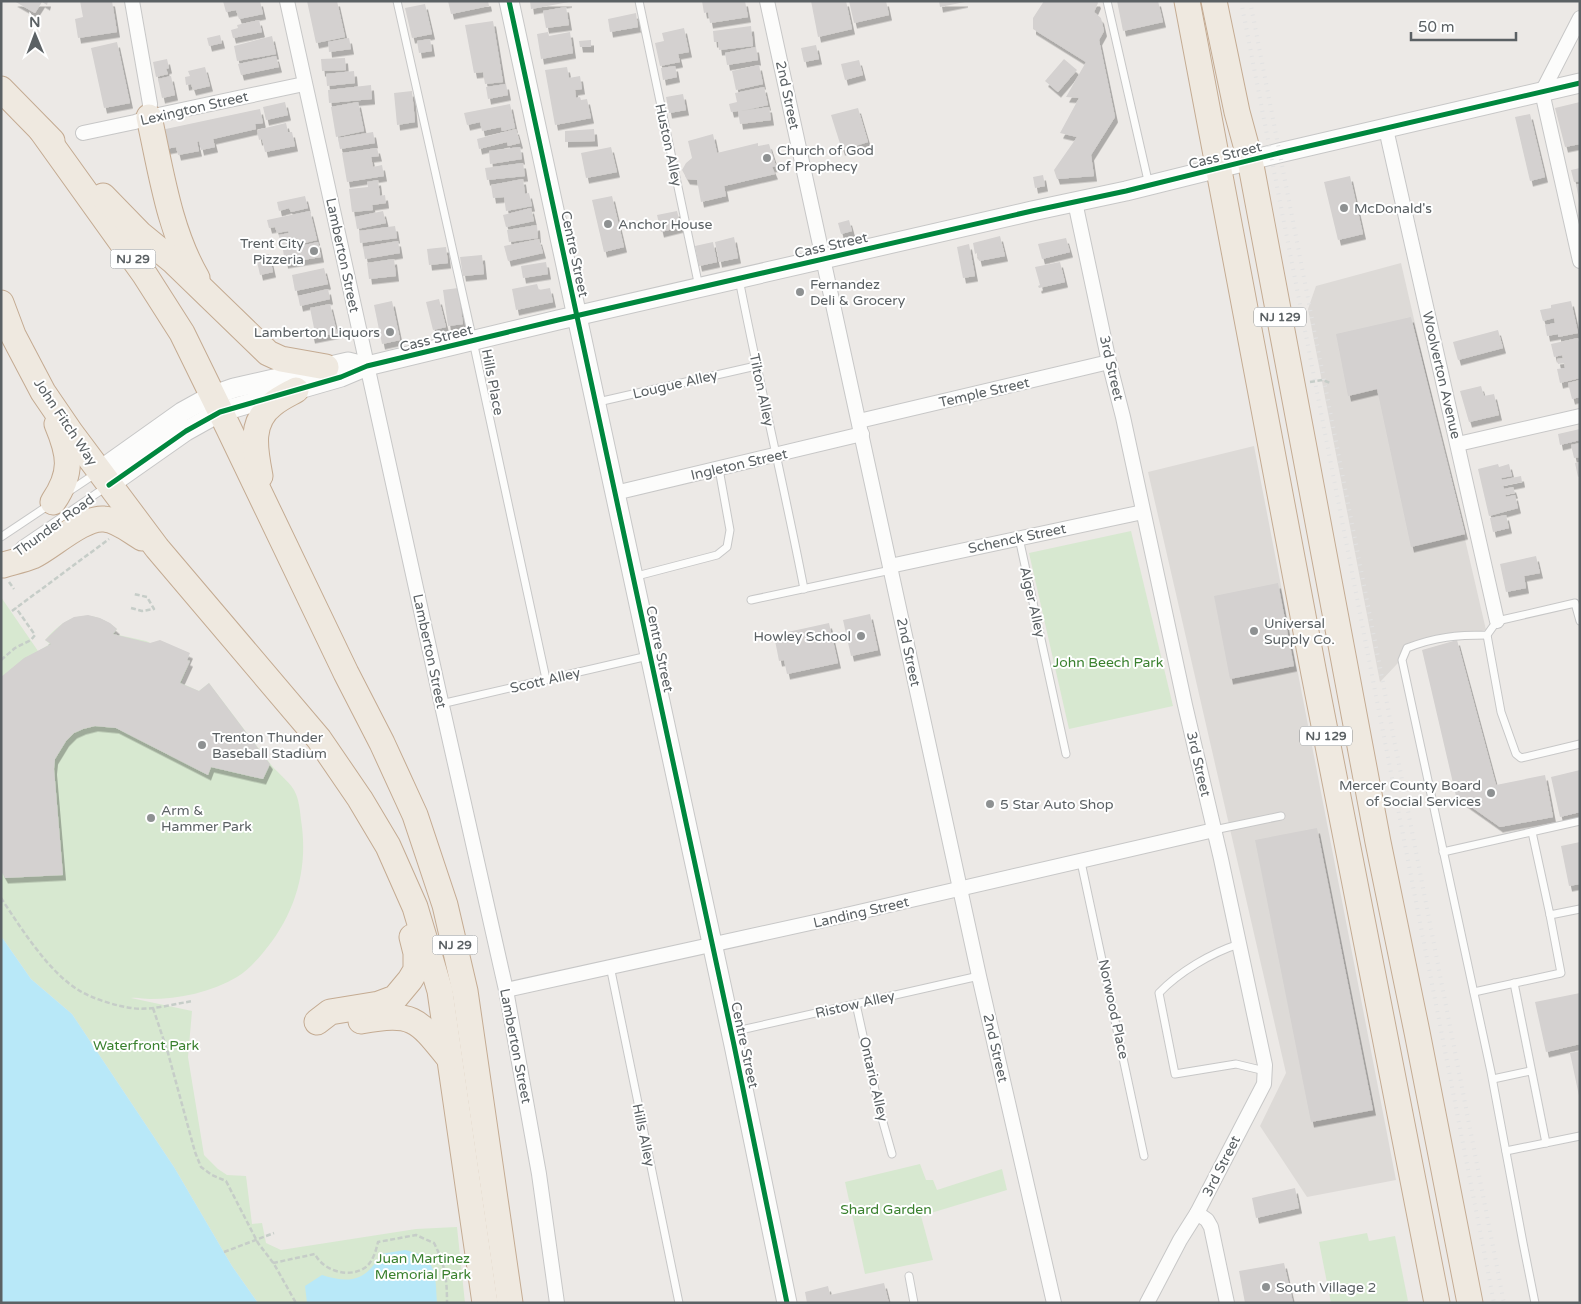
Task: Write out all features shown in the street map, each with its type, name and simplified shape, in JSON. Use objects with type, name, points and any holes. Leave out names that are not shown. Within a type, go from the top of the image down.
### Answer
[{"type":"highway","name":"NJ 129","points":[[1187,1],[1314,674],[1437,1303]]},
{"type":"highway","name":"NJ 129","points":[[1214,1],[1237,112],[1250,160],[1378,842],[1416,1023],[1470,1303]]},
{"type":"highway","name":"NJ 29","points":[[1,89],[41,130],[144,275],[182,333],[346,673],[382,743],[415,815],[445,905],[465,991],[510,1303]]},
{"type":"highway","points":[[149,117],[170,212],[188,262],[209,297]]},
{"type":"highway","points":[[41,130],[140,234],[173,262],[268,353],[281,359],[326,367]]},
{"type":"highway","name":"John Fitch Way","points":[[1,303],[13,335],[43,392],[104,478]]},
{"type":"highway","points":[[266,506],[255,448],[255,434],[258,421],[274,403],[296,390]]},
{"type":"highway","points":[[43,392],[65,444],[67,456],[66,478],[63,488],[53,502]]},
{"type":"highway","name":"NJ 29","points":[[104,478],[157,548],[319,738],[360,799],[388,846],[414,906],[426,940],[440,991],[485,1303]]},
{"type":"highway","points":[[2,565],[33,556],[77,528],[100,519],[116,522],[157,548]]},
{"type":"highway","points":[[388,846],[392,882],[408,924],[416,953],[416,970],[403,990],[395,998],[379,1004],[330,1012],[317,1022],[332,1026],[372,1019],[407,1018],[419,1023],[449,1058]]},
{"type":"street","points":[[132,1],[150,104],[149,117]]},
{"type":"street","name":"Lamberton Street","points":[[287,1],[441,704],[506,990],[539,1174],[557,1303]]},
{"type":"street","name":"Centre Street","points":[[508,1],[732,1032],[787,1303]]},
{"type":"street","name":"2nd Street","points":[[767,1],[979,976],[1054,1303]]},
{"type":"street","points":[[1579,253],[1542,92],[1580,18]]},
{"type":"street","name":"Cass Street","points":[[216,404],[296,390],[341,377],[368,366],[473,340],[824,258],[1149,186],[1250,160],[1580,83]]},
{"type":"street","name":"Lexington Street","points":[[84,133],[304,84]]},
{"type":"street","name":"Woolverton Avenue","points":[[1386,129],[1497,621]]},
{"type":"street","name":"3rd Street","points":[[1075,202],[1266,1071],[1264,1084],[1197,1213],[1146,1303]]},
{"type":"street","name":"Cass Street","points":[[104,478],[186,431],[234,388],[348,362],[368,366]]},
{"type":"street","name":"Temple Street","points":[[861,428],[1109,362]]},
{"type":"street","points":[[1458,444],[1580,416]]},
{"type":"street","name":"Ingleton Street","points":[[615,493],[776,456],[861,428]]},
{"type":"street","name":"Schenck Street","points":[[891,568],[1019,537],[1143,512]]},
{"type":"street","name":"Landing Street","points":[[506,990],[1081,862],[1214,830]]},
{"type":"street","points":[[1197,1213],[1207,1220],[1212,1227],[1227,1303]]},
{"type":"lane","name":"Hills Place","points":[[398,1],[546,679]]},
{"type":"lane","name":"Huston Alley","points":[[639,1],[699,288]]},
{"type":"lane","points":[[1108,1],[1149,186]]},
{"type":"lane","name":"Tilton Alley","points":[[739,278],[804,589]]},
{"type":"lane","name":"Lougue Alley","points":[[595,403],[756,366]]},
{"type":"lane","points":[[633,578],[717,555],[727,547],[730,530],[719,469]]},
{"type":"lane","name":"Thunder Road","points":[[1,537],[53,502],[104,478]]},
{"type":"lane","name":"Thunder Road","points":[[2,565],[21,545],[104,478]]},
{"type":"lane","name":"Alger Alley","points":[[1019,537],[1066,754]]},
{"type":"lane","name":"Schenck Street","points":[[750,600],[891,568]]},
{"type":"lane","points":[[1580,621],[1575,603],[1497,621],[1487,636],[1501,712],[1516,754],[1521,758],[1580,744]]},
{"type":"lane","points":[[1487,636],[1459,635],[1428,640],[1407,648],[1402,660],[1493,1079],[1535,1303]]},
{"type":"lane","name":"Scott Alley","points":[[441,704],[650,656]]},
{"type":"lane","points":[[1214,830],[1281,816]]},
{"type":"lane","points":[[1443,852],[1580,821]]},
{"type":"lane","points":[[1474,992],[1561,973],[1532,832]]},
{"type":"lane","name":"Norwood Place","points":[[1081,862],[1144,1156]]},
{"type":"lane","points":[[1550,915],[1580,909]]},
{"type":"lane","points":[[1239,944],[1224,949],[1172,979],[1159,993],[1175,1074],[1236,1064],[1266,1071]]},
{"type":"lane","name":"Hills Alley","points":[[610,966],[679,1303]]},
{"type":"lane","name":"Ristow Alley","points":[[732,1032],[979,976]]},
{"type":"lane","points":[[1514,983],[1530,1071],[1546,1143]]},
{"type":"lane","name":"Ontario Alley","points":[[856,1004],[879,1108],[892,1154]]},
{"type":"lane","points":[[1493,1079],[1530,1071]]},
{"type":"lane","points":[[1506,1151],[1580,1136]]},
{"type":"lane","points":[[909,1276],[914,1303]]},
{"type":"path","points":[[1306,382],[1323,380],[1330,383]]},
{"type":"path","points":[[12,611],[112,537]]},
{"type":"path","points":[[131,608],[142,611],[154,609],[147,597],[134,594]]},
{"type":"path","points":[[1,660],[15,648],[31,640],[35,635],[16,608]]},
{"type":"path","points":[[1,898],[54,970],[81,992],[132,1008],[153,1008],[192,1000]]},
{"type":"path","points":[[153,1008],[201,1167],[212,1175],[226,1181],[256,1240],[273,1263],[296,1303]]},
{"type":"path","points":[[224,1252],[274,1233]]},
{"type":"path","points":[[273,1263],[315,1254],[318,1260],[330,1269],[347,1273],[366,1267],[376,1253],[378,1242],[416,1236],[434,1243],[442,1258],[447,1276],[447,1303]]},
{"type":"shaded area","points":[[1401,263],[1486,630],[1413,647],[1380,682],[1308,309],[1316,286]]},
{"type":"shaded area","points":[[1254,446],[1396,1180],[1307,1197],[1260,1126],[1286,1073],[1148,472]]},
{"type":"green space","name":"John Beech Park","points":[[1131,531],[1173,706],[1069,729],[1029,553]]},
{"type":"green space","name":"Arm & Hammer Park","points":[[1,597],[38,651],[50,644],[45,640],[61,624],[79,616],[88,616],[107,622],[117,629],[114,634],[146,641],[190,661],[181,683],[199,691],[209,683],[272,766],[294,790],[299,805],[303,838],[301,874],[291,908],[283,924],[262,954],[241,975],[206,991],[172,998],[131,998],[192,1011],[188,1057],[204,1155],[227,1175],[246,1176],[252,1224],[262,1223],[266,1243],[281,1250],[416,1229],[457,1227],[465,1303],[258,1303],[232,1266],[174,1167],[72,1014],[31,979],[1,936]]},
{"type":"green space","name":"Shard Garden","points":[[920,1164],[926,1180],[933,1180],[937,1190],[1002,1169],[1007,1190],[921,1216],[933,1260],[865,1274],[845,1182]]},
{"type":"green space","points":[[1367,1233],[1369,1241],[1395,1236],[1408,1301],[1400,1303],[1331,1303],[1319,1242]]},
{"type":"water","points":[[1,936],[31,979],[72,1014],[174,1167],[232,1266],[258,1303],[1,1303]]},
{"type":"water","points":[[405,1250],[424,1257],[429,1262],[435,1276],[437,1303],[307,1303],[305,1286],[322,1275],[341,1279],[356,1278],[369,1270],[381,1254]]},
{"type":"building","points":[[14,1],[48,1],[47,5],[42,2],[35,13]]},
{"type":"building","points":[[80,1],[112,1],[117,32],[78,38],[75,19],[83,17]]},
{"type":"building","points":[[223,1],[260,1],[263,14],[239,19],[236,10],[226,12]]},
{"type":"building","points":[[307,1],[337,1],[345,37],[316,43]]},
{"type":"building","points":[[448,1],[488,1],[489,6],[451,14]]},
{"type":"building","points":[[530,1],[569,1],[569,2],[531,9]]},
{"type":"building","points":[[702,1],[745,1],[748,17],[710,23],[708,12],[704,13]]},
{"type":"building","points":[[811,1],[846,1],[852,29],[818,37]]},
{"type":"building","points":[[849,1],[886,1],[889,15],[854,23]]},
{"type":"building","points":[[939,1],[965,1],[965,2],[940,7]]},
{"type":"building","points":[[1044,1],[1097,1],[1098,3],[1094,12],[1101,18],[1104,31],[1099,40],[1115,117],[1091,155],[1094,176],[1057,179],[1054,170],[1077,137],[1060,133],[1079,98],[1066,97],[1086,62],[1033,29],[1033,18]]},
{"type":"building","points":[[1117,1],[1158,1],[1163,22],[1123,31]]},
{"type":"building","points":[[425,4],[432,34],[412,38],[405,8]]},
{"type":"building","points":[[566,7],[569,25],[546,28],[543,11]]},
{"type":"building","points":[[636,13],[638,27],[610,32],[608,19]]},
{"type":"building","points":[[259,20],[262,32],[233,38],[231,30],[238,28],[237,25]]},
{"type":"building","points":[[493,21],[503,82],[485,84],[483,72],[474,73],[465,25]]},
{"type":"building","points":[[751,26],[753,46],[719,50],[718,42],[714,42],[713,31]]},
{"type":"building","points":[[684,28],[689,52],[678,54],[680,62],[660,66],[655,43],[664,41],[662,33]]},
{"type":"building","points":[[548,32],[549,36],[570,32],[573,53],[541,59],[537,34]]},
{"type":"building","points":[[220,35],[222,43],[209,46],[207,38]]},
{"type":"building","points":[[272,36],[276,54],[237,61],[234,46]]},
{"type":"building","points":[[349,38],[351,49],[329,52],[328,42]]},
{"type":"building","points":[[430,39],[432,51],[419,53],[417,41]]},
{"type":"building","points":[[591,40],[591,47],[580,47],[579,41]]},
{"type":"building","points":[[117,42],[130,103],[104,108],[91,48]]},
{"type":"building","points":[[816,45],[819,59],[804,62],[801,48]]},
{"type":"building","points":[[756,47],[758,60],[727,65],[725,53]]},
{"type":"building","points":[[276,56],[279,67],[241,75],[238,64]]},
{"type":"building","points":[[345,58],[346,70],[322,71],[321,59]]},
{"type":"building","points":[[167,59],[169,68],[166,69],[168,74],[156,77],[153,62]]},
{"type":"building","points":[[1064,59],[1077,70],[1058,92],[1045,81]]},
{"type":"building","points":[[859,60],[863,75],[845,80],[841,64]]},
{"type":"building","points":[[759,65],[763,84],[736,90],[732,71]]},
{"type":"building","points":[[675,66],[677,77],[663,80],[661,68]]},
{"type":"building","points":[[205,67],[210,86],[193,90],[191,84],[186,85],[185,77],[190,76],[188,71]]},
{"type":"building","points":[[567,67],[569,78],[580,76],[582,89],[575,90],[576,98],[580,97],[581,100],[587,99],[591,118],[555,125],[545,70]]},
{"type":"building","points":[[354,71],[355,83],[327,86],[326,74]]},
{"type":"building","points":[[171,76],[175,95],[162,98],[158,79]]},
{"type":"building","points":[[506,84],[508,95],[488,99],[486,87]]},
{"type":"building","points":[[371,85],[372,99],[329,103],[328,90]]},
{"type":"building","points":[[764,87],[768,105],[741,111],[769,107],[771,120],[740,124],[738,111],[731,112],[729,104],[737,102],[735,93]]},
{"type":"building","points":[[412,91],[415,122],[397,125],[394,93]]},
{"type":"building","points":[[683,94],[686,110],[669,113],[666,97]]},
{"type":"building","points":[[285,102],[288,115],[266,120],[263,107]]},
{"type":"building","points":[[358,102],[364,131],[336,137],[331,107]]},
{"type":"building","points":[[1580,102],[1580,144],[1565,147],[1555,108]]},
{"type":"building","points":[[510,104],[515,128],[502,131],[501,127],[482,131],[480,122],[467,125],[464,113]]},
{"type":"building","points":[[858,108],[868,142],[842,150],[831,115]]},
{"type":"building","points":[[260,109],[263,123],[255,124],[256,129],[213,139],[215,147],[201,150],[199,141],[197,142],[199,151],[178,155],[176,147],[166,149],[161,130]]},
{"type":"building","points":[[1530,114],[1545,177],[1530,181],[1515,117]]},
{"type":"building","points":[[286,123],[288,132],[292,132],[295,146],[265,152],[262,139],[259,140],[257,130]]},
{"type":"building","points":[[516,129],[520,143],[508,146],[507,142],[479,149],[477,139]]},
{"type":"building","points":[[594,129],[595,141],[565,142],[565,131]]},
{"type":"building","points":[[373,132],[375,143],[340,149],[338,138]]},
{"type":"building","points":[[713,134],[717,153],[758,143],[758,146],[769,144],[776,166],[772,167],[775,174],[724,186],[726,196],[701,202],[697,180],[687,179],[682,170],[692,158],[688,141]]},
{"type":"building","points":[[520,147],[522,159],[490,164],[489,151]]},
{"type":"building","points":[[611,147],[617,172],[586,178],[581,153]]},
{"type":"building","points":[[377,148],[379,156],[371,157],[373,167],[382,165],[384,176],[347,182],[342,153]]},
{"type":"building","points":[[523,163],[525,176],[487,180],[485,168]]},
{"type":"building","points":[[1580,168],[1580,181],[1574,182],[1571,170]]},
{"type":"building","points":[[1043,175],[1045,186],[1035,188],[1033,177]]},
{"type":"building","name":"McDonald's","points":[[1350,176],[1363,234],[1338,240],[1324,182]]},
{"type":"building","points":[[523,179],[525,194],[529,193],[532,206],[506,211],[504,197],[493,198],[491,185]]},
{"type":"building","points":[[378,180],[380,196],[385,195],[386,203],[372,205],[373,210],[352,212],[349,189],[368,187],[367,182]]},
{"type":"building","points":[[1576,184],[1580,184],[1580,200],[1579,200]]},
{"type":"building","points":[[305,196],[308,208],[291,212],[289,208],[279,211],[277,202]]},
{"type":"building","name":"Anchor House","points":[[612,196],[624,247],[604,252],[592,200]]},
{"type":"building","points":[[531,208],[534,221],[506,227],[503,215]]},
{"type":"building","points":[[310,211],[317,240],[283,248],[279,235],[289,233],[288,231],[277,233],[275,227],[269,228],[267,220]]},
{"type":"building","points":[[383,211],[386,223],[357,229],[355,217]]},
{"type":"building","points":[[677,211],[681,227],[661,232],[657,215]]},
{"type":"building","points":[[849,220],[852,231],[841,234],[838,223]]},
{"type":"building","points":[[537,225],[538,238],[509,242],[507,230]]},
{"type":"building","points":[[395,226],[397,238],[360,243],[359,231]]},
{"type":"building","points":[[1000,236],[1005,256],[979,261],[977,253],[975,254],[973,243]]},
{"type":"building","points":[[734,237],[738,258],[719,262],[715,242]]},
{"type":"building","points":[[1066,238],[1070,252],[1042,259],[1038,244]]},
{"type":"building","points":[[539,239],[543,253],[508,261],[504,246]]},
{"type":"building","points":[[398,241],[400,253],[365,259],[363,247]]},
{"type":"building","points":[[318,242],[321,257],[285,263],[283,250]]},
{"type":"building","points":[[713,242],[717,262],[699,266],[695,246]]},
{"type":"building","points":[[969,244],[975,276],[963,278],[957,247]]},
{"type":"building","points":[[446,247],[448,263],[429,265],[427,249]]},
{"type":"building","points":[[269,254],[273,272],[260,275],[256,257]]},
{"type":"building","points":[[482,255],[484,274],[463,276],[460,257]]},
{"type":"building","points":[[394,259],[396,276],[369,279],[367,263]]},
{"type":"building","points":[[546,262],[548,274],[523,278],[521,266]]},
{"type":"building","points":[[1060,262],[1065,282],[1039,288],[1038,286],[1040,285],[1035,267]]},
{"type":"building","points":[[324,268],[328,284],[295,291],[292,275]]},
{"type":"building","points":[[537,284],[539,290],[550,288],[553,302],[516,310],[512,289]]},
{"type":"building","points":[[458,288],[463,324],[448,326],[443,290]]},
{"type":"building","points":[[328,289],[330,299],[300,306],[298,296]]},
{"type":"building","points":[[439,299],[446,327],[433,330],[426,302]]},
{"type":"building","points":[[392,301],[400,340],[382,344],[374,305]]},
{"type":"building","points":[[1571,301],[1578,333],[1558,337],[1558,334],[1547,336],[1545,325],[1555,323],[1554,318],[1543,321],[1540,310],[1551,308],[1551,305]]},
{"type":"building","points":[[330,304],[337,333],[312,338],[310,329],[314,328],[310,308]]},
{"type":"building","points":[[1411,317],[1465,534],[1411,547],[1377,389],[1348,396],[1336,334]]},
{"type":"building","points":[[1498,330],[1503,348],[1458,360],[1453,342]]},
{"type":"building","points":[[1578,338],[1580,346],[1580,378],[1560,383],[1557,369],[1565,368],[1564,363],[1558,364],[1557,359],[1563,358],[1562,355],[1554,357],[1551,344]]},
{"type":"building","points":[[1580,380],[1580,397],[1572,399],[1568,383]]},
{"type":"building","points":[[1481,386],[1484,396],[1494,394],[1499,415],[1469,422],[1460,391]]},
{"type":"building","points":[[1580,429],[1580,440],[1560,445],[1558,434]]},
{"type":"building","points":[[1580,443],[1580,457],[1574,458],[1571,445]]},
{"type":"building","points":[[1580,462],[1580,476],[1578,477],[1575,463]]},
{"type":"building","points":[[1498,464],[1499,467],[1509,464],[1512,476],[1501,478],[1502,480],[1521,476],[1522,482],[1503,486],[1504,489],[1513,487],[1515,493],[1505,495],[1506,497],[1515,495],[1518,508],[1489,516],[1478,469]]},
{"type":"building","points":[[1506,515],[1509,528],[1493,532],[1490,518]]},
{"type":"building","points":[[1536,556],[1540,573],[1524,576],[1526,588],[1506,592],[1500,564]]},
{"type":"building","name":"Universal Supply Co.","points":[[1278,583],[1294,666],[1230,679],[1214,596]]},
{"type":"building","points":[[870,614],[878,650],[851,656],[843,620]]},
{"type":"building","name":"Trenton Thunder Baseball Stadium","points":[[88,615],[110,623],[117,629],[113,634],[150,643],[160,640],[190,653],[187,660],[190,661],[180,683],[199,691],[209,683],[270,764],[263,779],[211,767],[208,775],[116,728],[95,726],[83,729],[74,733],[66,741],[55,759],[54,769],[63,875],[5,878],[1,871],[1,677],[24,658],[51,644],[45,640],[63,623],[74,617]]},
{"type":"building","points":[[829,623],[838,663],[787,674],[784,660],[779,661],[774,635]]},
{"type":"building","points":[[1457,640],[1496,785],[1545,775],[1553,817],[1500,827],[1456,796],[1422,650]]},
{"type":"building","points":[[1580,770],[1580,812],[1560,817],[1551,777]]},
{"type":"building","points":[[1317,828],[1373,1110],[1311,1122],[1255,840]]},
{"type":"building","points":[[1580,842],[1580,884],[1569,886],[1561,846]]},
{"type":"building","points":[[1580,993],[1580,1044],[1546,1052],[1535,1002]]},
{"type":"building","points":[[1580,1051],[1580,1096],[1579,1096],[1570,1053]]},
{"type":"building","points":[[1295,1188],[1299,1208],[1256,1218],[1252,1198]]},
{"type":"building","name":"South Village 2","points":[[1284,1263],[1293,1303],[1245,1303],[1239,1271]]},
{"type":"building","points":[[884,1283],[889,1303],[807,1303],[805,1292],[828,1286],[830,1295]]},
{"type":"railway","points":[[1241,1],[1494,1303]]},
{"type":"railway","points":[[1250,1],[1504,1303]]},
{"type":"cycle path","points":[[509,1],[734,1045],[787,1303]]},
{"type":"cycle path","points":[[109,485],[186,431],[220,412],[341,377],[367,366],[558,320],[1126,191],[1279,153],[1580,83]]},
{"type":"place","name":"Church of God of Prophecy","points":[[767,158]]},
{"type":"place","name":"McDonald's","points":[[1344,208]]},
{"type":"place","name":"Anchor House","points":[[608,224]]},
{"type":"place","name":"Trent City Pizzeria","points":[[314,251]]},
{"type":"place","name":"Fernandez Deli & Grocery","points":[[800,292]]},
{"type":"place","name":"Lamberton Liquors","points":[[390,332]]},
{"type":"place","name":"Universal Supply Co.","points":[[1254,631]]},
{"type":"place","name":"Howley School","points":[[861,636]]},
{"type":"place","name":"Trenton Thunder Baseball Stadium","points":[[202,745]]},
{"type":"place","name":"Mercer County Board of Social Services","points":[[1491,793]]},
{"type":"place","name":"5 Star Auto Shop","points":[[990,804]]},
{"type":"place","name":"Arm & Hammer Park","points":[[151,818]]},
{"type":"place","name":"South Village 2","points":[[1266,1287]]},
{"type":"park label","name":"Waterfront Park","points":[[146,1045]]},
{"type":"park label","name":"Juan Martinez Memorial Park","points":[[423,1266]]}]
